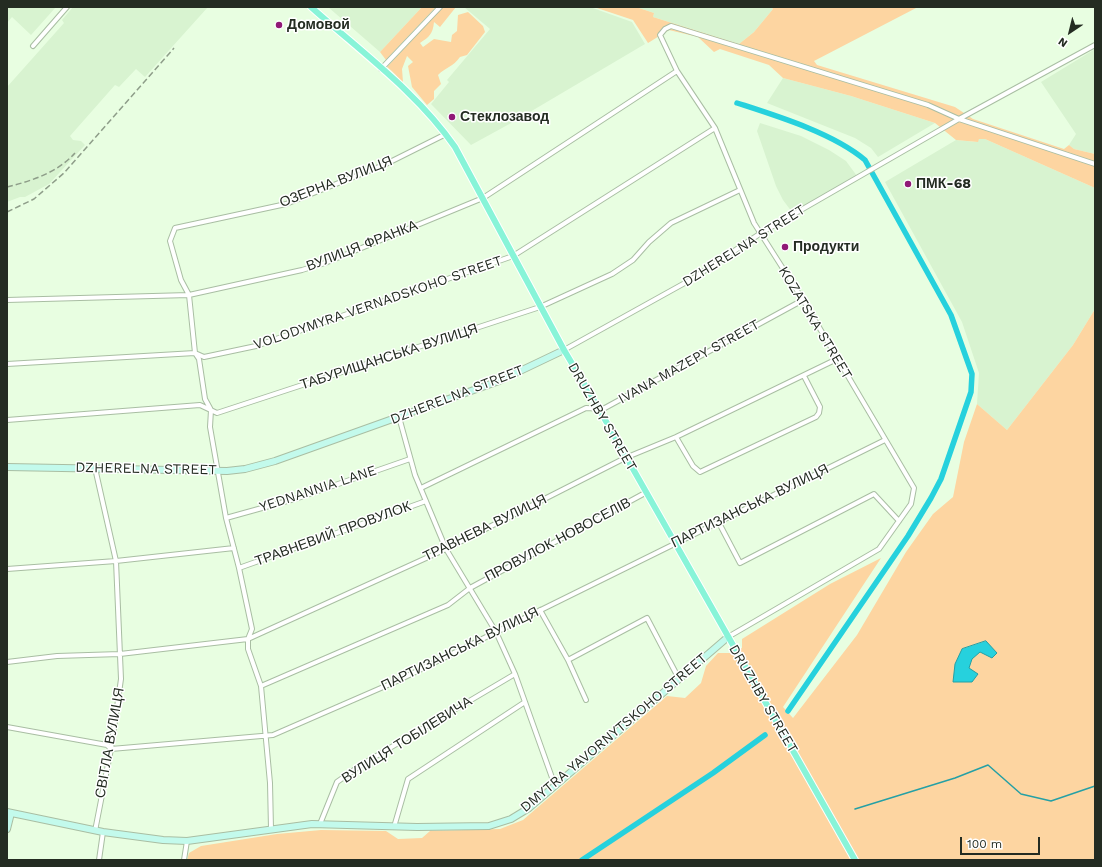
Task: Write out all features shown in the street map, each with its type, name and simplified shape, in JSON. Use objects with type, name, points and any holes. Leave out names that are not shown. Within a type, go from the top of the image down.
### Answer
[{"type":"main road","name":"DRUZHBY STREET","points":[[311,7],[424,108],[455,147],[564,350],[855,860]]},
{"type":"main road","name":"DZHERELNA STREET","points":[[7,467],[227,471],[245,468],[275,461],[499,381],[564,350]]},
{"type":"main road","name":"DMYTRA YAVORNYTSKOHO STREET","points":[[9,812],[95,831],[163,840],[186,841],[271,829],[320,824],[394,827],[489,826],[510,819],[529,808],[728,637]]},
{"type":"main road","points":[[7,829],[9,812]]},
{"type":"street","points":[[33,46],[67,7]]},
{"type":"street","points":[[381,70],[440,7]]},
{"type":"street","name":"KOZATSKA STREET","points":[[911,504],[914,488],[803,300],[754,223],[715,128],[677,71],[660,35],[665,28],[671,26],[928,105],[959,119]]},
{"type":"street","points":[[959,119],[1095,45]]},
{"type":"street","name":"ВУЛИЦЯ ФРАНКА","points":[[7,300],[189,295],[302,270],[325,263],[483,198],[677,71]]},
{"type":"street","points":[[959,119],[1095,164]]},
{"type":"street","name":"DZHERELNA STREET","points":[[564,350],[692,279],[761,233],[959,119]]},
{"type":"street","name":"VOLODYMYRA VERNADSKOHO STREET","points":[[7,364],[195,353],[204,357],[256,346],[513,256],[715,128]]},
{"type":"street","name":"ОЗЕРНА ВУЛИЦЯ","points":[[189,295],[181,280],[170,241],[175,228],[286,204],[386,164],[446,134]]},
{"type":"street","name":"ТАБУРИЩАНСЬКА ВУЛИЦЯ","points":[[7,420],[200,405],[217,413],[540,307],[612,274],[633,260],[649,242],[670,223],[740,190]]},
{"type":"street","points":[[189,295],[195,353],[199,359],[205,399],[211,410],[210,426],[226,518],[239,568],[252,629],[248,639],[248,649],[261,686],[270,783],[271,829]]},
{"type":"street","name":"IVANA MAZEPY STREET","points":[[421,488],[586,408],[603,409],[803,300]]},
{"type":"street","name":"ТРАВНЕВА ВУЛИЦЯ","points":[[7,662],[57,656],[120,654],[248,639],[446,549],[625,458],[676,437],[837,359]]},
{"type":"street","points":[[676,437],[693,466],[700,472],[816,417],[820,407],[804,376]]},
{"type":"street","points":[[399,417],[410,459],[446,549],[496,632],[515,674],[555,786]]},
{"type":"street","name":"ПАРТИЗАНСЬКА ВУЛИЦЯ","points":[[7,727],[107,745],[111,749],[266,736],[397,681],[885,440]]},
{"type":"street","name":"YEDNANNIA LANE","points":[[226,518],[298,498],[410,459]]},
{"type":"street","points":[[95,468],[116,561],[120,654]]},
{"type":"street","name":"ПРОВУЛОК НОВОСЕЛІВ","points":[[261,686],[448,605],[470,588],[645,493]]},
{"type":"street","points":[[719,523],[740,563],[874,494],[899,521]]},
{"type":"street","name":"ТРАВНЕВИЙ ПРОВУЛОК","points":[[239,568],[426,501]]},
{"type":"street","name":"DMYTRA YAVORNYTSKOHO STREET","points":[[728,637],[879,549],[911,504]]},
{"type":"street","points":[[7,569],[116,561],[234,548]]},
{"type":"street","points":[[540,610],[568,660],[586,700]]},
{"type":"street","points":[[568,660],[647,618],[679,679]]},
{"type":"street","name":"СВІТЛА ВУЛИЦЯ","points":[[95,831],[111,749],[121,679],[120,654]]},
{"type":"street","name":"ВУЛИЦЯ ТОБІЛЕВИЧА","points":[[320,824],[337,782],[361,765],[515,674]]},
{"type":"street","points":[[394,827],[408,779],[525,702]]},
{"type":"street","points":[[99,860],[104,832]]},
{"type":"street","points":[[184,860],[186,841]]},
{"type":"shaded area","points":[[7,7],[56,7],[31,35],[12,17],[7,23]]},
{"type":"shaded area","points":[[73,7],[208,7],[145,77],[136,69],[119,87],[115,85],[70,136],[73,140],[81,141],[85,145],[49,184],[25,197],[20,197],[7,202],[7,87],[64,23],[62,20]]},
{"type":"shaded area","points":[[328,7],[422,7],[380,52]]},
{"type":"shaded area","points":[[422,7],[436,7],[386,60],[380,52]]},
{"type":"shaded area","points":[[442,7],[456,7],[440,27],[434,22],[433,30],[430,35],[420,43],[423,47],[434,39],[451,42],[452,35],[457,31],[458,15],[468,12],[483,26],[485,32],[467,55],[460,57],[455,63],[438,75],[441,84],[434,91],[434,99],[427,105],[412,87],[408,66],[413,62],[407,56],[402,69],[403,82],[387,67]]},
{"type":"shaded area","points":[[464,7],[590,7],[632,22],[645,44],[471,145],[431,104],[449,82],[447,80],[490,29]]},
{"type":"shaded area","points":[[594,7],[636,7],[654,13],[653,17],[739,44],[754,32],[773,9],[771,7],[918,7],[814,61],[817,65],[955,107],[973,119],[1064,149],[1069,145],[1074,149],[1095,154],[1095,188],[985,139],[979,139],[978,142],[956,140],[935,123],[851,96],[783,78],[769,65],[720,49],[714,52],[698,37],[669,30],[648,43],[633,20]]},
{"type":"shaded area","points":[[636,7],[771,7],[773,9],[754,32],[739,44],[653,17],[654,13]]},
{"type":"shaded area","points":[[1095,49],[1095,154],[1074,149],[1069,145],[1076,134],[1041,82]]},
{"type":"shaded area","points":[[783,78],[851,96],[935,123],[878,157],[871,148],[855,138],[767,103]]},
{"type":"shaded area","points":[[760,123],[801,136],[829,150],[846,161],[857,176],[792,212],[783,200],[776,186],[757,131]]},
{"type":"shaded area","points":[[979,139],[985,139],[1095,188],[1095,309],[1073,345],[1007,430],[977,404],[979,373],[962,322],[885,182],[956,140],[977,142]]},
{"type":"shaded area","points":[[1095,309],[1095,860],[187,860],[189,853],[201,846],[277,834],[321,830],[386,831],[398,839],[422,838],[430,831],[500,829],[523,820],[667,696],[685,698],[701,683],[706,666],[718,653],[732,653],[742,648],[742,639],[830,584],[881,558],[783,707],[793,718],[857,635],[906,552],[933,514],[953,497],[964,442],[977,404],[1007,430],[1073,345]]},
{"type":"water","points":[[986,641],[997,653],[992,658],[980,652],[972,659],[969,668],[978,674],[972,682],[953,682],[955,664],[962,649]]},
{"type":"waterway","points":[[737,103],[804,126],[852,150],[865,160],[951,315],[972,374],[971,392],[941,479],[931,498],[908,536],[788,711]]},
{"type":"waterway","points":[[582,860],[713,773],[765,735]]},
{"type":"waterway","points":[[855,809],[955,778],[988,765],[1021,794],[1051,801],[1095,786]]},
{"type":"railway","points":[[7,212],[34,199],[64,173],[174,48]]},
{"type":"railway","points":[[7,187],[26,182],[53,171],[75,153]]},
{"type":"place","name":"Домовой","points":[[279,25]]},
{"type":"place","name":"Стеклозавод","points":[[452,117]]},
{"type":"place","name":"ПМК-68","points":[[908,184]]},
{"type":"place","name":"Продукти","points":[[785,247]]}]
